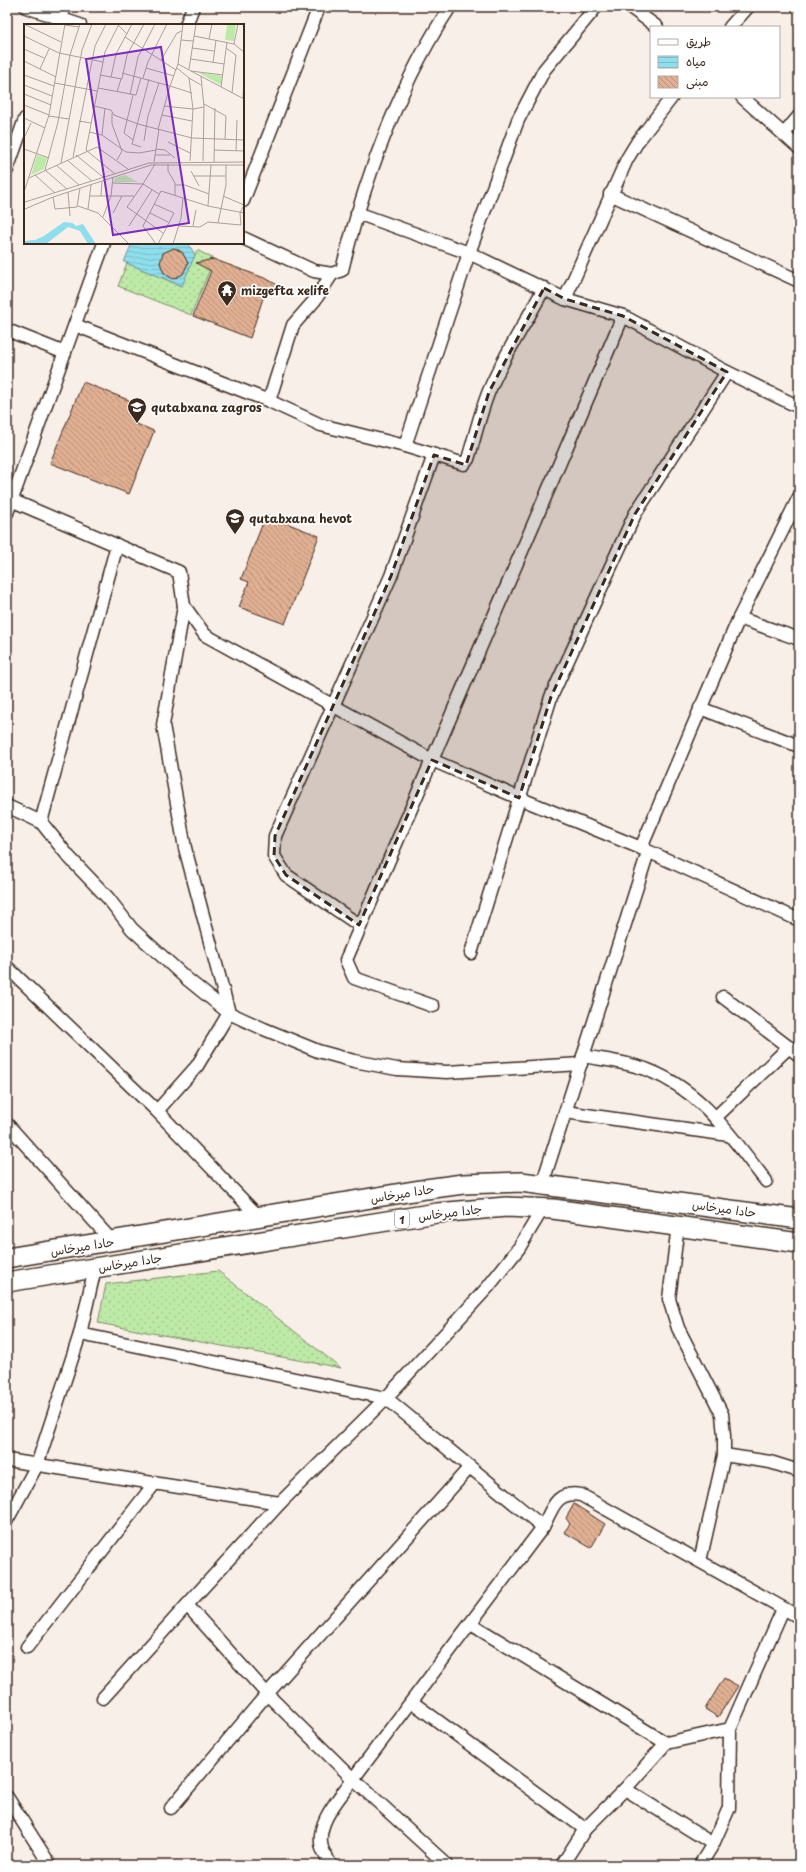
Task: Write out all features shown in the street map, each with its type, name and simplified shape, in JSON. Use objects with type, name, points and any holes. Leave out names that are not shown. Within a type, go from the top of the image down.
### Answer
[{"type":"main road","name":"حادا ميرخاس","points":[[7,1258],[463,1184],[521,1182],[799,1219]]},
{"type":"main road","name":"جادا ميرخاس","points":[[7,1282],[460,1210],[506,1207],[543,1208],[678,1225],[799,1243]]},
{"type":"street","points":[[26,7],[61,17],[78,24]]},
{"type":"street","points":[[186,24],[193,7]]},
{"type":"street","points":[[244,198],[318,7]]},
{"type":"street","points":[[244,238],[314,271],[332,274],[342,270],[357,213],[402,91],[432,34],[450,7]]},
{"type":"street","points":[[405,446],[469,253],[518,120],[544,70],[596,7]]},
{"type":"street","points":[[630,7],[656,26]]},
{"type":"street","points":[[731,26],[748,7]]},
{"type":"street","points":[[565,299],[610,194],[627,159],[638,141],[671,98]]},
{"type":"street","points":[[743,98],[799,148]]},
{"type":"street","points":[[784,134],[799,116]]},
{"type":"street","points":[[7,170],[24,122]]},
{"type":"street","points":[[610,194],[799,281]]},
{"type":"street","points":[[357,213],[469,253],[565,299],[624,316],[727,372],[799,407]]},
{"type":"street","points":[[7,513],[76,325],[104,244]]},
{"type":"street","points":[[269,401],[293,325],[315,300],[332,274]]},
{"type":"street","points":[[76,325],[269,401],[321,425],[405,446],[464,464],[468,459],[489,392],[507,353],[529,318],[544,288]]},
{"type":"street","points":[[433,1006],[354,978],[346,960],[359,925],[624,316]]},
{"type":"street","points":[[7,330],[65,353]]},
{"type":"street","points":[[471,953],[518,798],[551,697],[635,514],[727,372]]},
{"type":"street","points":[[359,925],[286,875],[274,856],[275,836],[391,576],[434,455]]},
{"type":"street","points":[[542,1185],[582,1060],[645,850],[700,708],[739,618],[799,497]]},
{"type":"street","points":[[11,500],[180,572],[184,606],[163,725],[185,848],[229,1013],[197,1066],[158,1111]]},
{"type":"street","points":[[41,822],[117,546]]},
{"type":"street","points":[[184,606],[206,635],[432,760],[518,798],[645,850],[799,920]]},
{"type":"street","points":[[739,618],[799,639]]},
{"type":"street","points":[[700,708],[799,746]]},
{"type":"street","points":[[7,806],[41,822],[68,857],[108,898],[132,929],[229,1013],[318,1051],[354,1061],[397,1070],[447,1072],[582,1060],[620,1062],[654,1073],[673,1082],[696,1098],[716,1117],[766,1181]]},
{"type":"street","points":[[7,967],[158,1111],[258,1217]]},
{"type":"street","points":[[723,997],[799,1055]]},
{"type":"street","points":[[716,1117],[789,1047]]},
{"type":"street","points":[[565,1112],[729,1135]]},
{"type":"street","points":[[7,1124],[112,1241]]},
{"type":"street","points":[[103,1698],[280,1503],[386,1398],[488,1287],[519,1248],[543,1208]]},
{"type":"street","points":[[678,1225],[669,1299],[678,1328],[722,1414],[724,1455],[700,1561]]},
{"type":"street","points":[[7,1520],[37,1465],[80,1334],[95,1268]]},
{"type":"street","points":[[80,1334],[386,1398],[543,1527]]},
{"type":"street","points":[[724,1455],[770,1462],[799,1471]]},
{"type":"street","points":[[7,1460],[280,1503]]},
{"type":"street","points":[[171,1808],[267,1694],[470,1467]]},
{"type":"street","points":[[27,1647],[155,1483]]},
{"type":"street","points":[[331,1865],[323,1850],[320,1837],[322,1826],[352,1779],[412,1702],[543,1527],[554,1503],[560,1498],[573,1493],[581,1495],[799,1617]]},
{"type":"street","points":[[187,1605],[267,1694],[352,1779],[447,1865]]},
{"type":"street","points":[[700,1865],[713,1844],[729,1808],[730,1729],[783,1609]]},
{"type":"street","points":[[471,1624],[666,1743]]},
{"type":"street","points":[[412,1702],[585,1829]]},
{"type":"street","points":[[562,1865],[585,1829],[625,1789],[666,1743],[730,1729]]},
{"type":"street","points":[[625,1789],[713,1844]]},
{"type":"street","points":[[7,1797],[50,1865]]},
{"type":"highlighted area","points":[[544,288],[565,299],[623,316],[727,372],[635,514],[551,697],[519,798],[432,760],[359,925],[286,875],[274,856],[275,836],[391,576],[434,455],[466,465],[489,392]]},
{"type":"green space","points":[[197,250],[214,259],[191,315],[118,286],[127,263],[181,286]]},
{"type":"green space","points":[[218,1271],[341,1368],[98,1323],[106,1284]]},
{"type":"water","points":[[132,244],[189,244],[195,255],[182,286],[124,262]]},
{"type":"building","points":[[174,248],[182,252],[188,263],[183,274],[173,279],[164,273],[160,263],[163,253]]},
{"type":"building","points":[[213,259],[267,279],[284,289],[265,292],[250,338],[193,316],[211,271],[196,263]]},
{"type":"building","points":[[83,382],[141,405],[134,423],[154,431],[129,494],[50,463]]},
{"type":"building","points":[[266,515],[319,536],[285,624],[239,607],[249,582],[241,579]]},
{"type":"building","points":[[574,1504],[605,1524],[591,1548],[564,1532],[570,1524],[566,1518]]},
{"type":"building","points":[[724,1678],[738,1686],[718,1717],[705,1709]]},
{"type":"place","name":"mizgefta xelife","points":[[227,307]]},
{"type":"place","name":"qutabxana zagros","points":[[137,424]]},
{"type":"place","name":"qutabxana hevot","points":[[235,535]]}]
